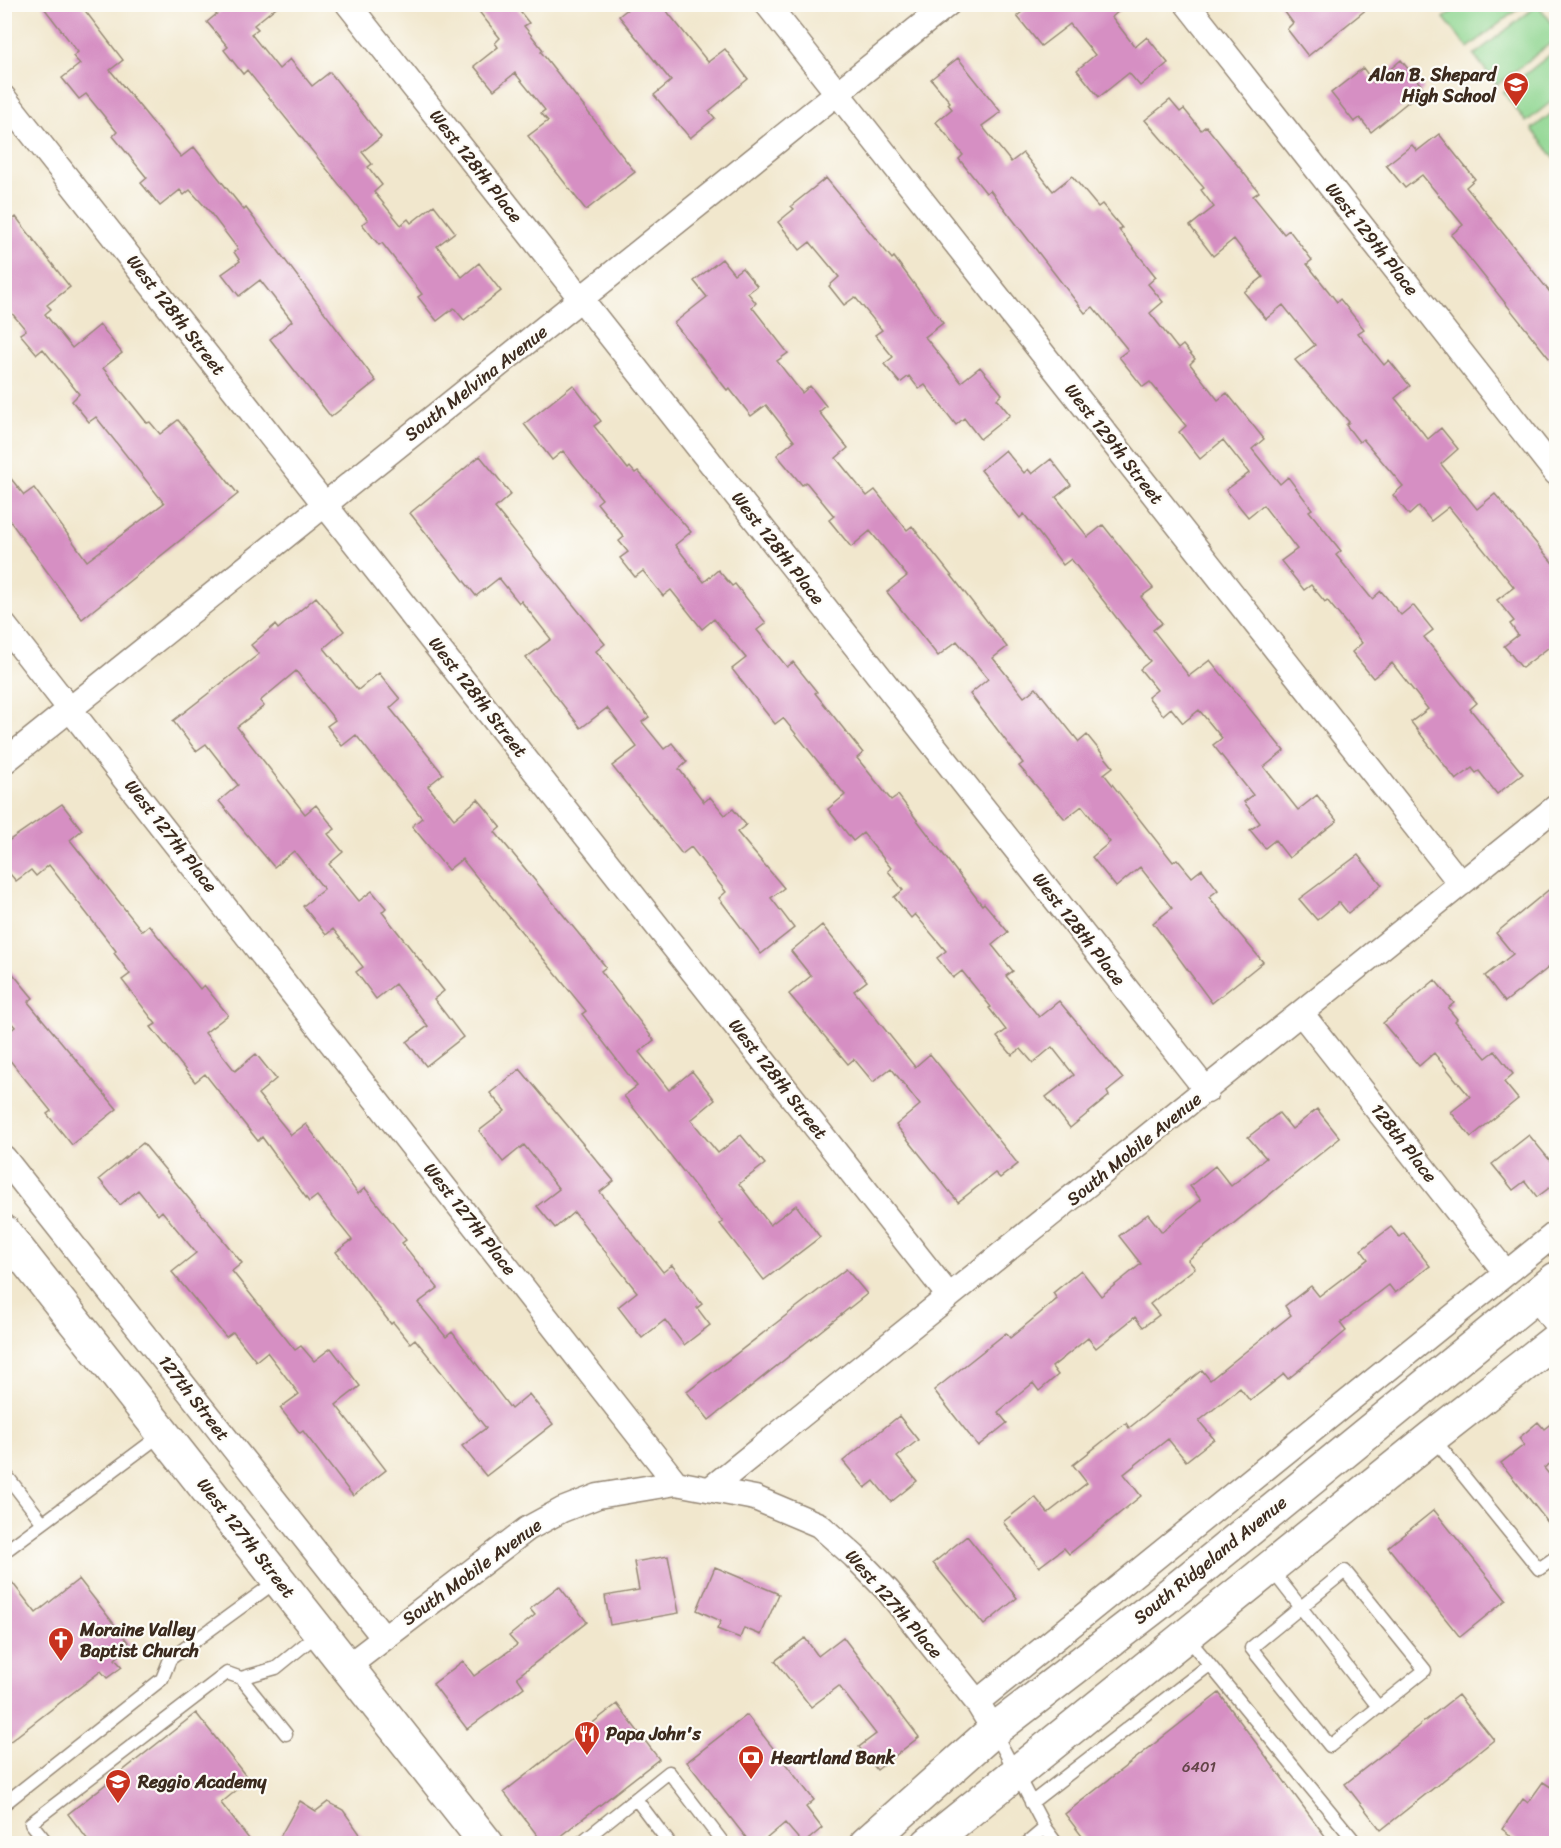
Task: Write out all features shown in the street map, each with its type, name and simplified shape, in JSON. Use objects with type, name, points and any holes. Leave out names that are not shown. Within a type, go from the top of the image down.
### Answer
[{"type":"main road","name":"West 127th Street","points":[[8,1244],[164,1433],[348,1666],[479,1840]]},
{"type":"main road","name":"South Ridgeland Avenue","points":[[866,1844],[994,1731],[1163,1600],[1546,1288]]},
{"type":"main road","points":[[928,1844],[1432,1437],[1557,1340]]},
{"type":"street","name":"West 128th Place","points":[[348,4],[1207,1090]]},
{"type":"street","name":"West 129th Street","points":[[767,4],[1461,884]]},
{"type":"street","name":"South Melvina Avenue","points":[[4,762],[948,4]]},
{"type":"street","name":"West 129th Place","points":[[1187,4],[1557,473]]},
{"type":"street","name":"West 128th Street","points":[[4,99],[949,1296]]},
{"type":"street","name":"West 127th Place","points":[[4,625],[676,1483],[754,1498],[819,1525],[888,1591],[977,1702],[994,1731]]},
{"type":"street","name":"South Mobile Avenue","points":[[710,1489],[1557,807]]},
{"type":"street","name":"128th Place","points":[[1301,1013],[1506,1273]]},
{"type":"street","name":"127th Street","points":[[4,1158],[383,1637]]},
{"type":"street","points":[[977,1702],[1557,1233]]},
{"type":"street","points":[[1546,1288],[1557,1323]]},
{"type":"street","name":"South Mobile Avenue","points":[[348,1666],[498,1549],[562,1510],[598,1496],[676,1483]]},
{"type":"lane","points":[[4,1552],[164,1433]]},
{"type":"lane","points":[[1432,1437],[1539,1569],[1557,1557]]},
{"type":"lane","points":[[4,1472],[43,1523]]},
{"type":"lane","points":[[1270,1567],[1379,1708]]},
{"type":"lane","points":[[1345,1571],[1425,1670],[1330,1746],[1251,1648],[1302,1606],[1345,1571]]},
{"type":"lane","points":[[4,1804],[162,1679],[170,1659],[279,1579]]},
{"type":"lane","points":[[241,1678],[276,1668],[321,1632]]},
{"type":"lane","points":[[1185,1635],[1357,1844]]},
{"type":"lane","points":[[1031,1803],[1209,1666]]},
{"type":"lane","points":[[48,1843],[31,1822],[227,1673],[241,1678],[286,1734]]},
{"type":"lane","points":[[994,1731],[1031,1803],[1057,1844]]},
{"type":"lane","points":[[580,1843],[669,1772],[724,1844]]},
{"type":"lane","points":[[636,1799],[670,1844]]},
{"type":"lane","points":[[1026,1844],[1045,1828]]},
{"type":"green space","points":[[1461,5],[1523,5],[1468,48],[1444,18]]},
{"type":"green space","points":[[1538,5],[1556,28],[1556,39],[1497,85],[1474,55]]},
{"type":"green space","points":[[1556,50],[1556,98],[1526,122],[1503,92]]},
{"type":"green space","points":[[1556,110],[1556,158],[1555,159],[1532,129]]},
{"type":"building","points":[[41,4],[80,4],[123,60],[110,70],[181,157],[194,147],[244,210],[246,208],[376,381],[331,417],[270,339],[292,321],[260,280],[239,296],[222,274],[240,261],[234,252],[238,249],[209,211],[190,190],[184,195],[180,190],[160,206],[141,183],[147,178],[113,136],[117,132],[86,94],[79,99],[62,78],[80,64],[73,56],[78,52]]},
{"type":"building","points":[[229,4],[280,4],[254,25],[258,29],[251,34],[279,69],[290,59],[312,86],[330,72],[381,137],[362,152],[372,164],[368,167],[382,185],[374,192],[401,225],[408,219],[411,223],[434,205],[455,232],[437,246],[462,277],[479,263],[501,291],[464,320],[454,308],[437,321],[418,297],[422,294],[382,243],[379,245],[362,224],[368,220],[247,70],[243,74],[224,50],[228,47],[207,22]]},
{"type":"building","points":[[473,4],[514,4],[529,23],[524,26],[543,50],[541,52],[635,172],[586,210],[528,136],[548,121],[541,113],[545,110],[515,73],[494,90],[474,66],[498,47],[495,43],[500,38]]},
{"type":"building","points":[[634,4],[661,4],[708,62],[725,49],[748,79],[709,111],[715,118],[690,138],[654,95],[671,81],[619,16]]},
{"type":"building","points":[[1032,4],[1127,4],[1112,17],[1135,47],[1147,37],[1168,63],[1140,86],[1129,73],[1099,97],[1077,70],[1095,55],[1070,24],[1041,46],[1017,16]]},
{"type":"building","points":[[1279,4],[1373,4],[1308,56],[1287,29],[1293,23]]},
{"type":"building","points":[[958,58],[1001,112],[982,126],[1011,162],[1023,153],[1053,191],[1072,176],[1098,207],[1102,204],[1122,228],[1119,230],[1156,277],[1148,284],[1163,302],[1150,313],[1178,349],[1183,345],[1195,359],[1190,364],[1218,400],[1227,393],[1264,439],[1252,449],[1280,484],[1288,477],[1312,509],[1309,511],[1341,551],[1336,555],[1372,599],[1381,591],[1401,615],[1413,605],[1433,630],[1424,637],[1477,703],[1470,709],[1523,774],[1497,794],[1479,771],[1476,773],[1472,768],[1456,780],[1411,722],[1428,709],[1392,663],[1373,678],[1352,652],[1362,643],[1327,600],[1325,602],[1311,585],[1304,590],[1281,561],[1297,549],[1263,505],[1248,517],[1226,490],[1249,473],[1223,440],[1200,459],[1179,432],[1186,426],[1150,382],[1143,387],[1119,357],[1128,350],[1093,307],[1085,313],[990,190],[986,193],[959,159],[963,155],[936,122],[952,109],[948,104],[950,102],[931,79]]},
{"type":"building","points":[[1401,60],[1424,89],[1371,132],[1360,118],[1354,122],[1331,93],[1363,68],[1374,83]]},
{"type":"building","points":[[1170,100],[1180,112],[1184,109],[1201,130],[1206,126],[1259,192],[1253,196],[1284,234],[1289,230],[1312,260],[1307,264],[1337,302],[1340,299],[1364,329],[1358,333],[1384,365],[1389,360],[1410,386],[1395,398],[1428,439],[1441,428],[1458,449],[1441,464],[1477,509],[1495,494],[1557,568],[1557,641],[1522,668],[1504,646],[1518,635],[1510,624],[1514,621],[1497,600],[1514,587],[1449,507],[1431,521],[1419,506],[1409,515],[1393,495],[1403,486],[1363,439],[1359,442],[1346,425],[1349,422],[1295,360],[1315,345],[1283,305],[1266,319],[1244,292],[1263,277],[1234,239],[1213,256],[1190,226],[1214,207],[1201,190],[1204,188],[1145,120]]},
{"type":"building","points":[[1439,134],[1475,179],[1466,187],[1557,301],[1557,368],[1451,235],[1463,225],[1422,175],[1405,188],[1386,165],[1412,145],[1417,151]]},
{"type":"building","points":[[826,178],[892,259],[894,257],[943,323],[925,337],[961,382],[980,367],[1002,394],[997,399],[1010,415],[980,439],[964,418],[956,425],[925,385],[919,389],[909,376],[900,383],[884,364],[893,357],[875,335],[882,330],[855,297],[844,305],[829,286],[839,277],[810,242],[800,250],[778,222],[794,209],[791,206]]},
{"type":"building","points":[[16,217],[70,287],[47,305],[51,309],[45,314],[72,348],[100,325],[122,353],[103,368],[147,423],[150,422],[160,434],[178,420],[238,494],[82,619],[4,513],[4,470],[24,495],[34,488],[87,561],[164,503],[96,417],[89,422],[72,401],[79,394],[43,349],[37,354],[20,334],[26,330],[4,304],[4,227]]},
{"type":"building","points":[[722,259],[734,274],[742,268],[757,286],[748,293],[756,303],[752,307],[788,353],[777,361],[802,393],[810,386],[826,406],[819,412],[848,448],[836,458],[867,496],[875,490],[907,530],[912,526],[1007,647],[993,658],[1024,697],[1036,688],[1079,742],[1087,735],[1113,767],[1104,774],[1173,862],[1177,859],[1192,877],[1202,869],[1218,890],[1209,897],[1263,962],[1212,1003],[1153,923],[1172,908],[1140,867],[1116,887],[1092,857],[1110,842],[1082,806],[1065,819],[1019,766],[1023,763],[970,694],[988,679],[957,641],[938,656],[887,592],[907,576],[870,531],[851,547],[829,520],[834,516],[806,482],[802,485],[777,455],[794,441],[766,405],[751,416],[729,388],[727,390],[674,323],[707,297],[694,281]]},
{"type":"building","points":[[573,385],[601,421],[594,426],[628,469],[630,467],[635,473],[638,471],[691,532],[675,545],[704,582],[718,570],[732,586],[735,584],[766,623],[757,630],[787,667],[793,662],[817,692],[815,693],[863,753],[857,758],[891,800],[898,795],[982,905],[984,903],[1008,932],[992,945],[1013,971],[1006,976],[1039,1017],[1059,1001],[1123,1079],[1107,1092],[1109,1096],[1070,1128],[1046,1097],[1074,1075],[1052,1047],[1033,1063],[1021,1049],[1012,1055],[997,1037],[1006,1030],[989,1008],[991,1007],[962,971],[953,978],[937,958],[946,951],[915,914],[911,918],[894,897],[903,890],[888,871],[891,868],[863,833],[853,841],[828,809],[845,795],[783,718],[775,724],[732,669],[746,658],[714,619],[702,629],[671,590],[663,596],[643,571],[635,577],[620,558],[628,552],[619,541],[624,537],[597,503],[602,499],[563,451],[552,460],[524,424]]},
{"type":"building","points":[[1005,450],[1024,473],[1028,469],[1032,474],[1051,459],[1071,485],[1056,497],[1088,537],[1103,525],[1153,588],[1141,597],[1162,623],[1153,630],[1189,676],[1210,660],[1284,751],[1264,767],[1298,810],[1317,795],[1337,821],[1289,858],[1275,840],[1265,848],[1250,830],[1260,823],[1244,802],[1253,795],[1213,745],[1222,738],[1199,710],[1183,723],[1171,708],[1163,715],[1148,697],[1157,690],[1140,669],[1150,661],[1071,559],[1063,565],[1024,514],[1020,518],[981,470]]},
{"type":"building","points":[[480,456],[511,494],[495,508],[605,644],[596,651],[649,717],[642,722],[664,749],[672,743],[687,762],[679,769],[704,802],[710,797],[725,815],[733,809],[746,825],[737,832],[784,888],[771,898],[794,928],[761,954],[719,898],[726,892],[691,847],[682,854],[612,766],[637,747],[607,708],[581,728],[526,658],[551,639],[521,601],[519,603],[499,578],[476,596],[410,513]]},
{"type":"building","points":[[316,597],[344,631],[324,648],[358,690],[379,673],[400,699],[390,708],[443,774],[428,786],[454,819],[478,799],[501,827],[495,832],[606,967],[601,971],[654,1040],[639,1052],[669,1090],[692,1071],[715,1100],[691,1120],[718,1153],[741,1135],[765,1164],[739,1184],[770,1225],[796,1205],[820,1237],[764,1280],[720,1224],[723,1222],[624,1096],[637,1086],[582,1014],[586,1011],[462,859],[448,870],[412,826],[422,818],[356,735],[342,746],[327,726],[335,720],[296,671],[260,701],[264,706],[237,727],[305,814],[316,805],[335,829],[328,834],[343,852],[329,864],[359,901],[372,891],[386,908],[382,912],[444,991],[434,999],[463,1037],[426,1066],[407,1042],[428,1026],[395,984],[376,999],[356,972],[363,967],[333,929],[326,935],[303,906],[324,889],[294,851],[274,867],[219,801],[238,785],[206,744],[196,751],[173,721],[259,654],[251,645],[275,625],[278,629]]},
{"type":"building","points":[[62,804],[82,830],[70,840],[142,931],[149,925],[200,989],[204,985],[228,1015],[205,1033],[235,1071],[256,1054],[276,1079],[258,1094],[291,1135],[306,1124],[358,1194],[365,1188],[406,1240],[402,1243],[438,1288],[418,1303],[446,1337],[452,1332],[511,1409],[529,1394],[553,1424],[486,1476],[462,1446],[486,1428],[415,1339],[410,1343],[393,1322],[391,1324],[336,1252],[352,1240],[317,1196],[309,1202],[262,1137],[258,1141],[205,1074],[195,1082],[151,1027],[156,1024],[122,980],[130,974],[114,953],[116,951],[49,865],[36,876],[31,870],[16,881],[4,867],[4,844]]},
{"type":"building","points":[[1358,855],[1382,885],[1348,913],[1339,902],[1317,920],[1299,899]]},
{"type":"building","points":[[1557,883],[1557,961],[1505,1002],[1485,976],[1513,954],[1496,933]]},
{"type":"building","points":[[822,925],[867,981],[854,991],[915,1067],[930,1054],[1018,1164],[1000,1178],[995,1173],[958,1202],[896,1125],[920,1105],[891,1068],[873,1082],[854,1059],[848,1064],[789,994],[811,976],[791,951]]},
{"type":"building","points":[[4,963],[33,998],[28,1002],[117,1109],[72,1145],[47,1114],[51,1111],[4,1053],[4,1036],[15,1027],[4,1014]]},
{"type":"building","points":[[1435,980],[1454,1003],[1448,1008],[1457,1019],[1455,1021],[1486,1058],[1495,1051],[1513,1074],[1504,1082],[1518,1099],[1471,1137],[1451,1112],[1470,1097],[1434,1053],[1419,1066],[1383,1023]]},
{"type":"building","points":[[520,1069],[614,1181],[600,1192],[663,1272],[672,1265],[702,1304],[697,1308],[710,1325],[684,1345],[665,1320],[642,1338],[618,1307],[637,1292],[574,1212],[555,1228],[537,1206],[559,1189],[524,1145],[503,1162],[479,1131],[505,1111],[490,1093]]},
{"type":"building","points":[[1317,1109],[1340,1138],[1188,1260],[1195,1268],[1150,1304],[1159,1315],[1143,1327],[1135,1317],[1096,1348],[1088,1338],[1052,1367],[1058,1375],[1039,1391],[1033,1383],[998,1412],[1007,1423],[978,1446],[934,1390],[1006,1333],[1010,1338],[1057,1299],[1053,1293],[1081,1270],[1101,1296],[1141,1264],[1119,1236],[1148,1214],[1162,1232],[1201,1200],[1190,1186],[1215,1166],[1231,1186],[1266,1158],[1248,1137],[1279,1113],[1292,1129]]},
{"type":"building","points":[[1529,1135],[1557,1169],[1557,1182],[1537,1197],[1525,1181],[1513,1190],[1492,1164]]},
{"type":"building","points":[[143,1143],[242,1263],[232,1271],[295,1350],[301,1346],[314,1361],[331,1348],[360,1386],[336,1405],[386,1470],[353,1496],[303,1431],[300,1433],[280,1408],[299,1394],[267,1352],[256,1361],[233,1332],[226,1337],[172,1272],[196,1253],[162,1211],[158,1215],[138,1190],[120,1205],[99,1179]]},
{"type":"building","points":[[1391,1227],[1399,1237],[1404,1233],[1430,1266],[1395,1293],[1389,1285],[1340,1323],[1346,1331],[1288,1379],[1284,1374],[1250,1401],[1240,1388],[1199,1421],[1214,1439],[1186,1461],[1168,1439],[1124,1474],[1141,1496],[1069,1554],[1064,1548],[1039,1567],[1003,1522],[1035,1497],[1048,1513],[1087,1483],[1073,1465],[1126,1423],[1129,1428],[1202,1370],[1210,1380],[1291,1315],[1285,1306],[1311,1286],[1319,1296],[1368,1259],[1361,1250]]},
{"type":"building","points":[[846,1269],[867,1294],[709,1420],[687,1392]]},
{"type":"building","points":[[899,1416],[918,1440],[897,1457],[917,1481],[891,1502],[874,1481],[865,1488],[843,1461]]},
{"type":"building","points":[[1557,1419],[1557,1459],[1544,1468],[1557,1484],[1557,1534],[1501,1463],[1524,1445],[1519,1438],[1538,1422],[1544,1429]]},
{"type":"building","points":[[1434,1510],[1506,1600],[1460,1637],[1388,1547]]},
{"type":"building","points":[[967,1536],[1017,1598],[984,1625],[933,1563]]},
{"type":"building","points":[[668,1556],[679,1613],[610,1625],[605,1596],[639,1590],[634,1562]]},
{"type":"building","points":[[715,1567],[779,1594],[761,1635],[744,1628],[740,1638],[717,1629],[721,1621],[697,1610]]},
{"type":"building","name":"Moraine Valley Baptist Church","points":[[4,1572],[36,1613],[79,1579],[131,1646],[115,1659],[122,1667],[107,1678],[101,1671],[4,1746]]},
{"type":"building","points":[[559,1586],[587,1622],[517,1677],[524,1687],[467,1729],[433,1684],[463,1661],[474,1676],[517,1645],[509,1636],[535,1615],[530,1609]]},
{"type":"building","points":[[843,1637],[919,1737],[877,1770],[859,1747],[876,1734],[839,1686],[811,1707],[775,1661],[805,1638],[818,1656]]},
{"type":"building","points":[[1219,1693],[1331,1844],[1088,1844],[1065,1814]]},
{"type":"building","points":[[1458,1695],[1494,1740],[1381,1830],[1345,1784]]},
{"type":"building","points":[[617,1704],[659,1759],[550,1844],[544,1844],[504,1792]]},
{"type":"building","points":[[196,1713],[249,1780],[221,1803],[253,1844],[91,1844],[68,1814]]},
{"type":"building","name":"Heartland Bank","points":[[747,1715],[814,1800],[806,1807],[822,1828],[803,1844],[785,1823],[760,1844],[751,1844],[687,1762]]},
{"type":"building","points":[[1543,1782],[1557,1791],[1557,1832],[1548,1844],[1522,1844],[1502,1829],[1523,1799],[1528,1803]]},
{"type":"building","points":[[300,1801],[316,1811],[328,1802],[343,1810],[367,1844],[276,1844]]},
{"type":"place","name":"Alan B. Shepard High School","points":[[1516,108]]},
{"type":"place","name":"Moraine Valley Baptist Church","points":[[61,1663]]},
{"type":"place","name":"Papa John's","points":[[587,1757]]},
{"type":"place","name":"Heartland Bank","points":[[751,1781]]},
{"type":"place","name":"Reggio Academy","points":[[118,1805]]}]
